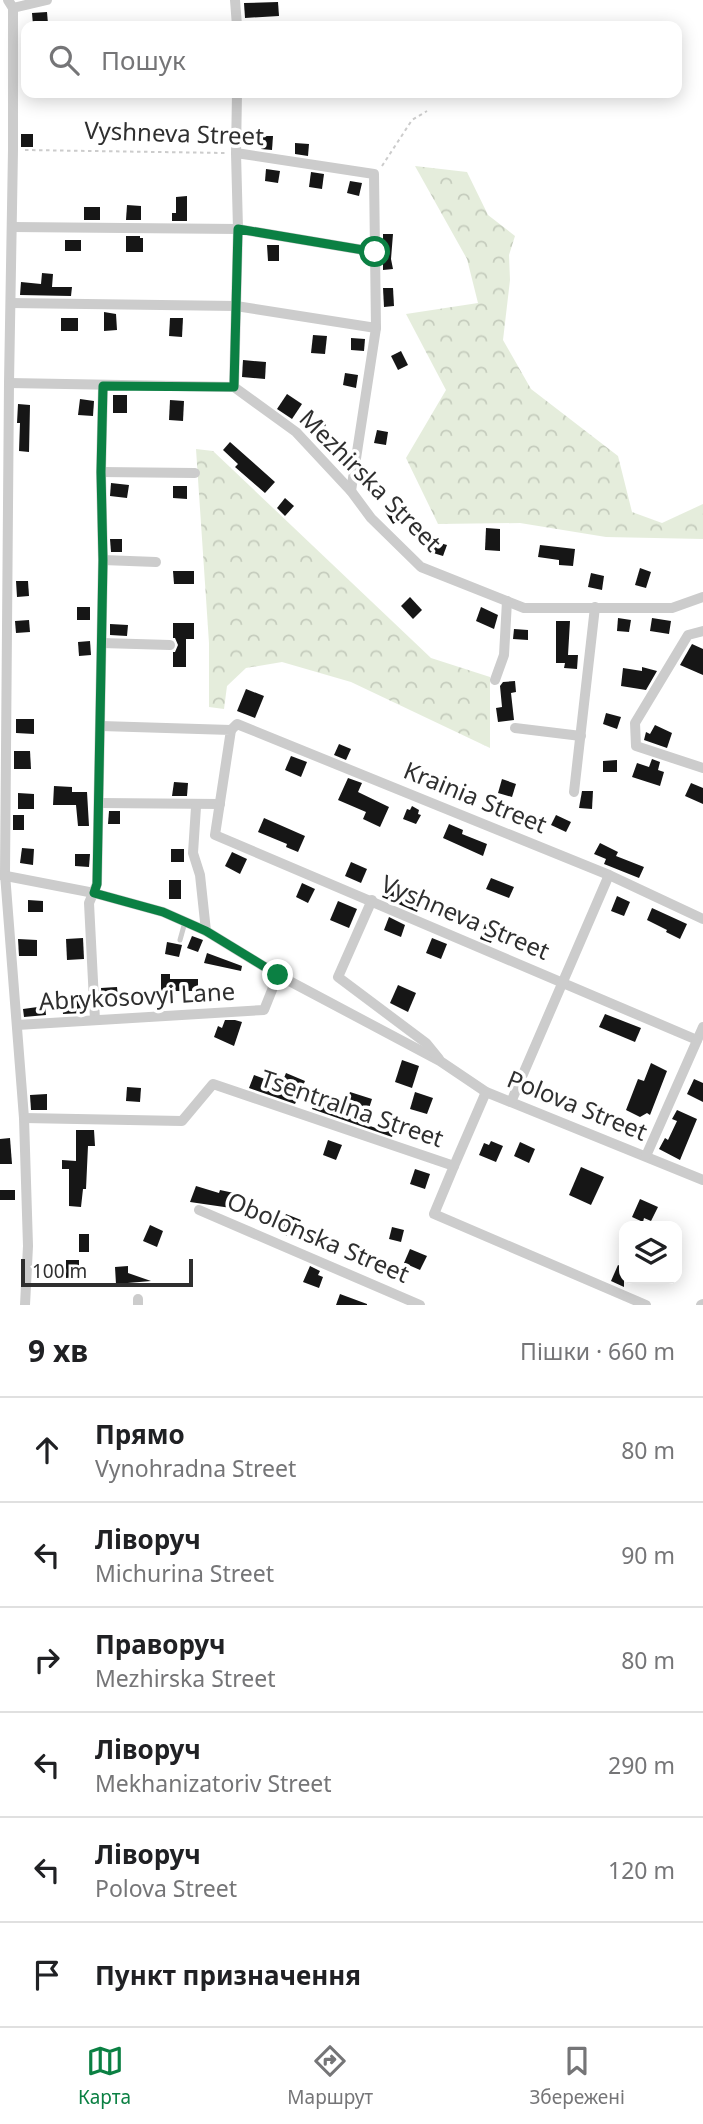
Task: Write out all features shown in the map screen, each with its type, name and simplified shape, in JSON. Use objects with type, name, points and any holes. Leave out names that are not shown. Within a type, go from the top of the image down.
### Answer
[{"type":"street","points":[[25,1305],[28,1246],[24,1118],[2,875],[13,150],[10,4],[47,0]]},
{"type":"street","points":[[235,0],[237,21]]},
{"type":"street","points":[[13,76],[21,76]]},
{"type":"street","points":[[9,383],[234,387],[238,229],[237,98]]},
{"type":"street","name":"Vyshneva Street","points":[[236,153],[374,174]]},
{"type":"street","points":[[351,491],[376,328],[374,174]]},
{"type":"street","points":[[12,226],[238,229],[375,252]]},
{"type":"street","points":[[11,303],[236,306],[376,328]]},
{"type":"street","points":[[94,1020],[89,903],[97,884],[103,386]]},
{"type":"street","name":"Mezhirska Street","points":[[234,387],[296,432],[351,491],[371,518],[421,568],[524,608],[672,608],[703,597]]},
{"type":"street","points":[[101,472],[195,473]]},
{"type":"street","points":[[103,560],[156,562]]},
{"type":"street","points":[[495,680],[504,655],[507,601]]},
{"type":"street","points":[[575,792],[594,607]]},
{"type":"street","points":[[702,628],[688,635],[635,723],[636,746],[703,768]]},
{"type":"street","points":[[102,643],[170,645]]},
{"type":"street","name":"Krainia Street","points":[[231,730],[237,724],[609,875],[703,919]]},
{"type":"street","points":[[99,803],[220,804],[231,730],[101,726]]},
{"type":"street","points":[[515,728],[580,736]]},
{"type":"street","name":"Vyshneva Street","points":[[220,804],[215,835],[697,1040]]},
{"type":"street","points":[[196,807],[193,853],[200,875],[206,931]]},
{"type":"street","name":"Polova Street","points":[[2,875],[94,893],[163,912],[206,931],[278,975],[440,1061],[486,1092],[703,1180]]},
{"type":"street","points":[[511,1102],[609,875]]},
{"type":"street","name":"Polova Street","points":[[372,900],[338,977],[426,1043],[440,1061]]},
{"type":"street","name":"Abrykosovyi Lane","points":[[17,1025],[264,1010],[278,975]]},
{"type":"street","points":[[646,1156],[703,1027]]},
{"type":"street","name":"Tsentralna Street","points":[[24,1118],[181,1121],[213,1084],[454,1166],[434,1214],[646,1305]]},
{"type":"street","points":[[454,1166],[486,1092]]},
{"type":"street","name":"Obolonska Street","points":[[199,1210],[421,1305]]},
{"type":"lane","points":[[180,940],[185,922]]},
{"type":"path","points":[[374,174],[387,162],[412,120],[427,111]]},
{"type":"path","name":"Vyshneva Street","points":[[13,150],[236,153]]},
{"type":"green space","points":[[415,166],[467,172],[488,215],[515,236],[509,255],[510,280],[503,340],[531,389],[618,456],[632,512],[662,523],[703,504],[703,539],[606,537],[520,523],[438,524],[406,458],[446,390],[406,314],[478,303],[467,259]]},
{"type":"green space","points":[[196,449],[213,451],[431,658],[490,677],[490,748],[351,682],[282,662],[246,668],[227,686],[224,709],[209,707],[209,643]]},
{"type":"building","points":[[278,2],[279,16],[245,18],[244,3]]},
{"type":"building","points":[[47,12],[48,21],[33,21],[32,13]]},
{"type":"building","points":[[21,134],[33,134],[33,147],[21,147]]},
{"type":"building","points":[[261,136],[273,136],[272,150],[261,149]]},
{"type":"building","points":[[295,143],[309,144],[308,156],[295,154]]},
{"type":"building","points":[[266,169],[280,171],[278,183],[265,181]]},
{"type":"building","points":[[311,172],[324,174],[322,189],[309,187]]},
{"type":"building","points":[[350,181],[362,183],[359,196],[347,193]]},
{"type":"building","points":[[187,196],[187,221],[172,221],[172,213],[176,213],[176,197]]},
{"type":"building","points":[[127,205],[141,206],[141,220],[126,220]]},
{"type":"building","points":[[84,207],[100,207],[100,220],[84,220]]},
{"type":"building","points":[[383,234],[393,234],[393,269],[383,270]]},
{"type":"building","points":[[126,236],[143,238],[143,252],[126,252]]},
{"type":"building","points":[[65,240],[81,240],[81,251],[65,251]]},
{"type":"building","points":[[267,245],[279,245],[279,261],[268,261]]},
{"type":"building","points":[[42,273],[53,274],[52,287],[72,287],[71,296],[20,295],[21,282],[41,284]]},
{"type":"building","points":[[383,288],[393,288],[394,306],[384,307]]},
{"type":"building","points":[[104,312],[116,314],[117,330],[104,331]]},
{"type":"building","points":[[61,318],[78,318],[78,331],[61,331]]},
{"type":"building","points":[[170,318],[183,318],[182,337],[169,336]]},
{"type":"building","points":[[313,335],[327,336],[325,354],[311,353]]},
{"type":"building","points":[[351,338],[365,339],[364,351],[351,350]]},
{"type":"building","points":[[401,351],[408,365],[398,370],[391,356]]},
{"type":"building","points":[[243,360],[266,362],[265,379],[242,377]]},
{"type":"building","points":[[345,373],[358,375],[356,388],[343,385]]},
{"type":"building","points":[[287,394],[302,404],[292,419],[277,409]]},
{"type":"building","points":[[113,395],[127,395],[127,413],[113,413]]},
{"type":"building","points":[[80,399],[94,401],[93,416],[78,415]]},
{"type":"building","points":[[170,400],[184,401],[183,421],[169,420]]},
{"type":"building","points":[[18,404],[30,405],[29,452],[19,451]]},
{"type":"building","points":[[313,420],[326,424],[322,437],[309,433]]},
{"type":"building","points":[[377,430],[388,432],[386,445],[374,443]]},
{"type":"building","points":[[230,442],[275,482],[265,493],[235,467],[238,464],[223,450]]},
{"type":"building","points":[[111,483],[129,485],[127,498],[110,496]]},
{"type":"building","points":[[173,486],[187,486],[187,499],[173,498]]},
{"type":"building","points":[[399,497],[409,514],[393,524],[382,507]]},
{"type":"building","points":[[285,498],[294,506],[285,516],[277,508]]},
{"type":"building","points":[[486,528],[500,529],[500,551],[485,550]]},
{"type":"building","points":[[110,539],[122,539],[122,552],[111,552]]},
{"type":"building","points":[[433,541],[447,545],[443,556],[430,552]]},
{"type":"building","points":[[540,545],[575,549],[573,566],[559,565],[559,560],[538,557]]},
{"type":"building","points":[[640,568],[651,572],[646,588],[635,585]]},
{"type":"building","points":[[173,571],[194,571],[194,584],[174,584]]},
{"type":"building","points":[[591,573],[604,576],[602,590],[588,587]]},
{"type":"building","points":[[16,581],[28,581],[29,596],[17,597]]},
{"type":"building","points":[[410,597],[422,610],[413,619],[401,606]]},
{"type":"building","points":[[77,607],[90,607],[90,620],[77,620]]},
{"type":"building","points":[[481,607],[498,615],[494,629],[476,621]]},
{"type":"building","points":[[618,618],[631,620],[629,632],[617,631]]},
{"type":"building","points":[[652,618],[671,621],[669,634],[650,631]]},
{"type":"building","points":[[29,620],[30,632],[16,633],[15,621]]},
{"type":"building","points":[[556,621],[570,621],[568,655],[578,655],[577,669],[564,668],[565,663],[556,663]]},
{"type":"building","points":[[173,623],[194,623],[194,639],[186,639],[186,667],[173,667],[173,652],[178,645],[173,638]]},
{"type":"building","points":[[110,624],[128,625],[127,636],[110,635]]},
{"type":"building","points":[[514,629],[528,630],[528,640],[513,639]]},
{"type":"building","points":[[90,641],[91,655],[79,656],[78,642]]},
{"type":"building","points":[[692,644],[703,649],[703,675],[680,665]]},
{"type":"building","points":[[642,667],[657,671],[646,690],[621,686],[623,668],[642,671]]},
{"type":"building","points":[[515,681],[516,692],[511,693],[514,720],[498,722],[496,708],[502,707],[500,686],[503,682]]},
{"type":"building","points":[[246,689],[264,696],[255,718],[237,711]]},
{"type":"building","points":[[606,713],[621,717],[617,729],[603,724]]},
{"type":"building","points":[[16,719],[34,719],[34,734],[16,733]]},
{"type":"building","points":[[655,725],[672,733],[667,748],[644,740],[646,732],[650,734]]},
{"type":"building","points":[[339,744],[351,749],[346,760],[334,755]]},
{"type":"building","points":[[14,751],[30,751],[31,769],[14,769]]},
{"type":"building","points":[[291,756],[307,762],[301,777],[285,770]]},
{"type":"building","points":[[652,759],[660,762],[658,770],[664,772],[660,786],[632,777],[637,763],[649,767]]},
{"type":"building","points":[[617,760],[617,772],[603,772],[603,761]]},
{"type":"building","points":[[348,778],[362,783],[358,792],[389,807],[380,827],[363,819],[366,812],[338,800]]},
{"type":"building","points":[[502,779],[516,784],[512,797],[498,793]]},
{"type":"building","points":[[174,782],[188,783],[187,796],[172,796]]},
{"type":"building","points":[[442,783],[455,787],[451,798],[438,793]]},
{"type":"building","points":[[691,783],[703,788],[703,804],[685,796]]},
{"type":"building","points":[[54,786],[72,787],[72,792],[87,792],[89,826],[78,826],[76,805],[53,805]]},
{"type":"building","points":[[582,791],[593,791],[592,809],[579,808]]},
{"type":"building","points":[[18,793],[34,794],[34,809],[18,809]]},
{"type":"building","points":[[412,806],[419,810],[418,814],[421,815],[416,824],[403,819],[407,809],[410,810]]},
{"type":"building","points":[[109,811],[120,811],[120,824],[108,824]]},
{"type":"building","points":[[13,815],[24,815],[24,830],[13,830]]},
{"type":"building","points":[[556,815],[571,822],[566,832],[551,825]]},
{"type":"building","points":[[264,818],[305,836],[298,852],[286,847],[287,844],[258,832]]},
{"type":"building","points":[[449,824],[463,830],[462,834],[487,844],[483,856],[443,838]]},
{"type":"building","points":[[600,843],[618,852],[616,856],[644,867],[639,878],[604,864],[606,859],[594,854]]},
{"type":"building","points":[[22,848],[34,849],[33,865],[20,863]]},
{"type":"building","points":[[171,849],[184,849],[184,862],[171,862]]},
{"type":"building","points":[[232,852],[247,859],[240,874],[225,866]]},
{"type":"building","points":[[75,854],[90,854],[89,867],[75,866]]},
{"type":"building","points":[[351,862],[367,869],[361,883],[345,876]]},
{"type":"building","points":[[491,878],[514,887],[509,898],[486,889]]},
{"type":"building","points":[[169,880],[181,880],[181,899],[169,899]]},
{"type":"building","points":[[302,883],[315,889],[308,903],[296,897]]},
{"type":"building","points":[[387,886],[423,899],[417,912],[382,897]]},
{"type":"building","points":[[617,896],[630,902],[624,916],[611,911]]},
{"type":"building","points":[[28,900],[43,901],[43,912],[28,912]]},
{"type":"building","points":[[338,901],[357,909],[349,928],[330,920]]},
{"type":"building","points":[[652,908],[687,924],[680,939],[647,920]]},
{"type":"building","points":[[389,917],[405,925],[401,937],[384,930]]},
{"type":"building","points":[[485,924],[496,927],[491,943],[480,939]]},
{"type":"building","points":[[192,936],[203,940],[198,952],[187,948]]},
{"type":"building","points":[[83,938],[84,959],[67,960],[66,939]]},
{"type":"building","points":[[432,938],[447,944],[441,959],[426,953]]},
{"type":"building","points":[[18,939],[37,940],[37,956],[19,956]]},
{"type":"building","points":[[167,942],[182,945],[179,957],[165,954]]},
{"type":"building","points":[[207,953],[242,966],[241,971],[204,963]]},
{"type":"building","points":[[161,974],[170,974],[170,979],[198,979],[198,991],[161,991]]},
{"type":"building","points":[[398,985],[416,993],[408,1012],[390,1003]]},
{"type":"building","points":[[117,987],[118,998],[102,999],[101,988]]},
{"type":"building","points":[[82,998],[83,1013],[63,1014],[62,999]]},
{"type":"building","points":[[45,1006],[46,1015],[24,1017],[23,1009]]},
{"type":"building","points":[[605,1014],[641,1028],[635,1042],[599,1027]]},
{"type":"building","points":[[225,1020],[242,1022],[234,1046],[214,1037],[218,1026],[222,1028]]},
{"type":"building","points":[[402,1060],[419,1066],[412,1088],[395,1082]]},
{"type":"building","points":[[651,1063],[667,1071],[650,1115],[647,1113],[640,1117],[626,1110],[638,1079],[644,1081]]},
{"type":"building","points":[[286,1073],[305,1081],[295,1104],[249,1088],[254,1075],[281,1085]]},
{"type":"building","points":[[694,1079],[703,1083],[703,1102],[687,1094]]},
{"type":"building","points":[[127,1087],[141,1088],[140,1102],[126,1101]]},
{"type":"building","points":[[350,1092],[372,1099],[364,1124],[382,1130],[384,1123],[395,1127],[392,1137],[312,1109],[316,1098],[344,1109]]},
{"type":"building","points":[[415,1092],[433,1098],[427,1114],[410,1109]]},
{"type":"building","points":[[47,1094],[47,1110],[31,1110],[30,1095]]},
{"type":"building","points":[[677,1110],[697,1119],[680,1160],[659,1149],[665,1138],[668,1140],[677,1121],[672,1119]]},
{"type":"building","points":[[76,1130],[94,1130],[95,1146],[88,1146],[86,1189],[83,1189],[81,1207],[69,1206],[69,1169],[62,1169],[62,1160],[76,1161]]},
{"type":"building","points":[[10,1138],[12,1164],[0,1164],[0,1139]]},
{"type":"building","points":[[328,1140],[342,1145],[336,1160],[323,1155]]},
{"type":"building","points":[[491,1141],[503,1146],[496,1162],[479,1155],[484,1143],[489,1145]]},
{"type":"building","points":[[520,1142],[535,1149],[529,1163],[514,1156]]},
{"type":"building","points":[[581,1167],[604,1177],[591,1205],[569,1195]]},
{"type":"building","points":[[415,1169],[430,1174],[425,1189],[410,1184]]},
{"type":"building","points":[[196,1186],[219,1193],[220,1190],[234,1193],[231,1208],[190,1202]]},
{"type":"building","points":[[0,1190],[15,1190],[15,1200],[0,1200]]},
{"type":"building","points":[[640,1199],[658,1207],[651,1221],[644,1218],[641,1221],[632,1217]]},
{"type":"building","points":[[286,1214],[301,1220],[293,1238],[278,1232]]},
{"type":"building","points":[[150,1225],[163,1231],[157,1247],[143,1241]]},
{"type":"building","points":[[392,1227],[404,1230],[401,1242],[389,1239]]},
{"type":"building","points":[[79,1234],[89,1234],[89,1252],[79,1252]]},
{"type":"building","points":[[410,1249],[427,1256],[420,1270],[404,1263]]},
{"type":"building","points":[[66,1260],[79,1260],[79,1277],[66,1278]]},
{"type":"building","points":[[618,1265],[619,1284],[624,1284],[624,1287],[611,1281]]},
{"type":"building","points":[[128,1266],[128,1273],[151,1281],[116,1284],[115,1267]]},
{"type":"building","points":[[310,1266],[320,1271],[318,1275],[323,1277],[319,1288],[303,1282]]},
{"type":"building","points":[[340,1294],[367,1304],[367,1305],[336,1305]]},
{"type":"route","points":[[278,975],[206,931],[163,912],[94,893],[97,884],[99,803],[103,386],[234,387],[238,229],[375,252]]}]
